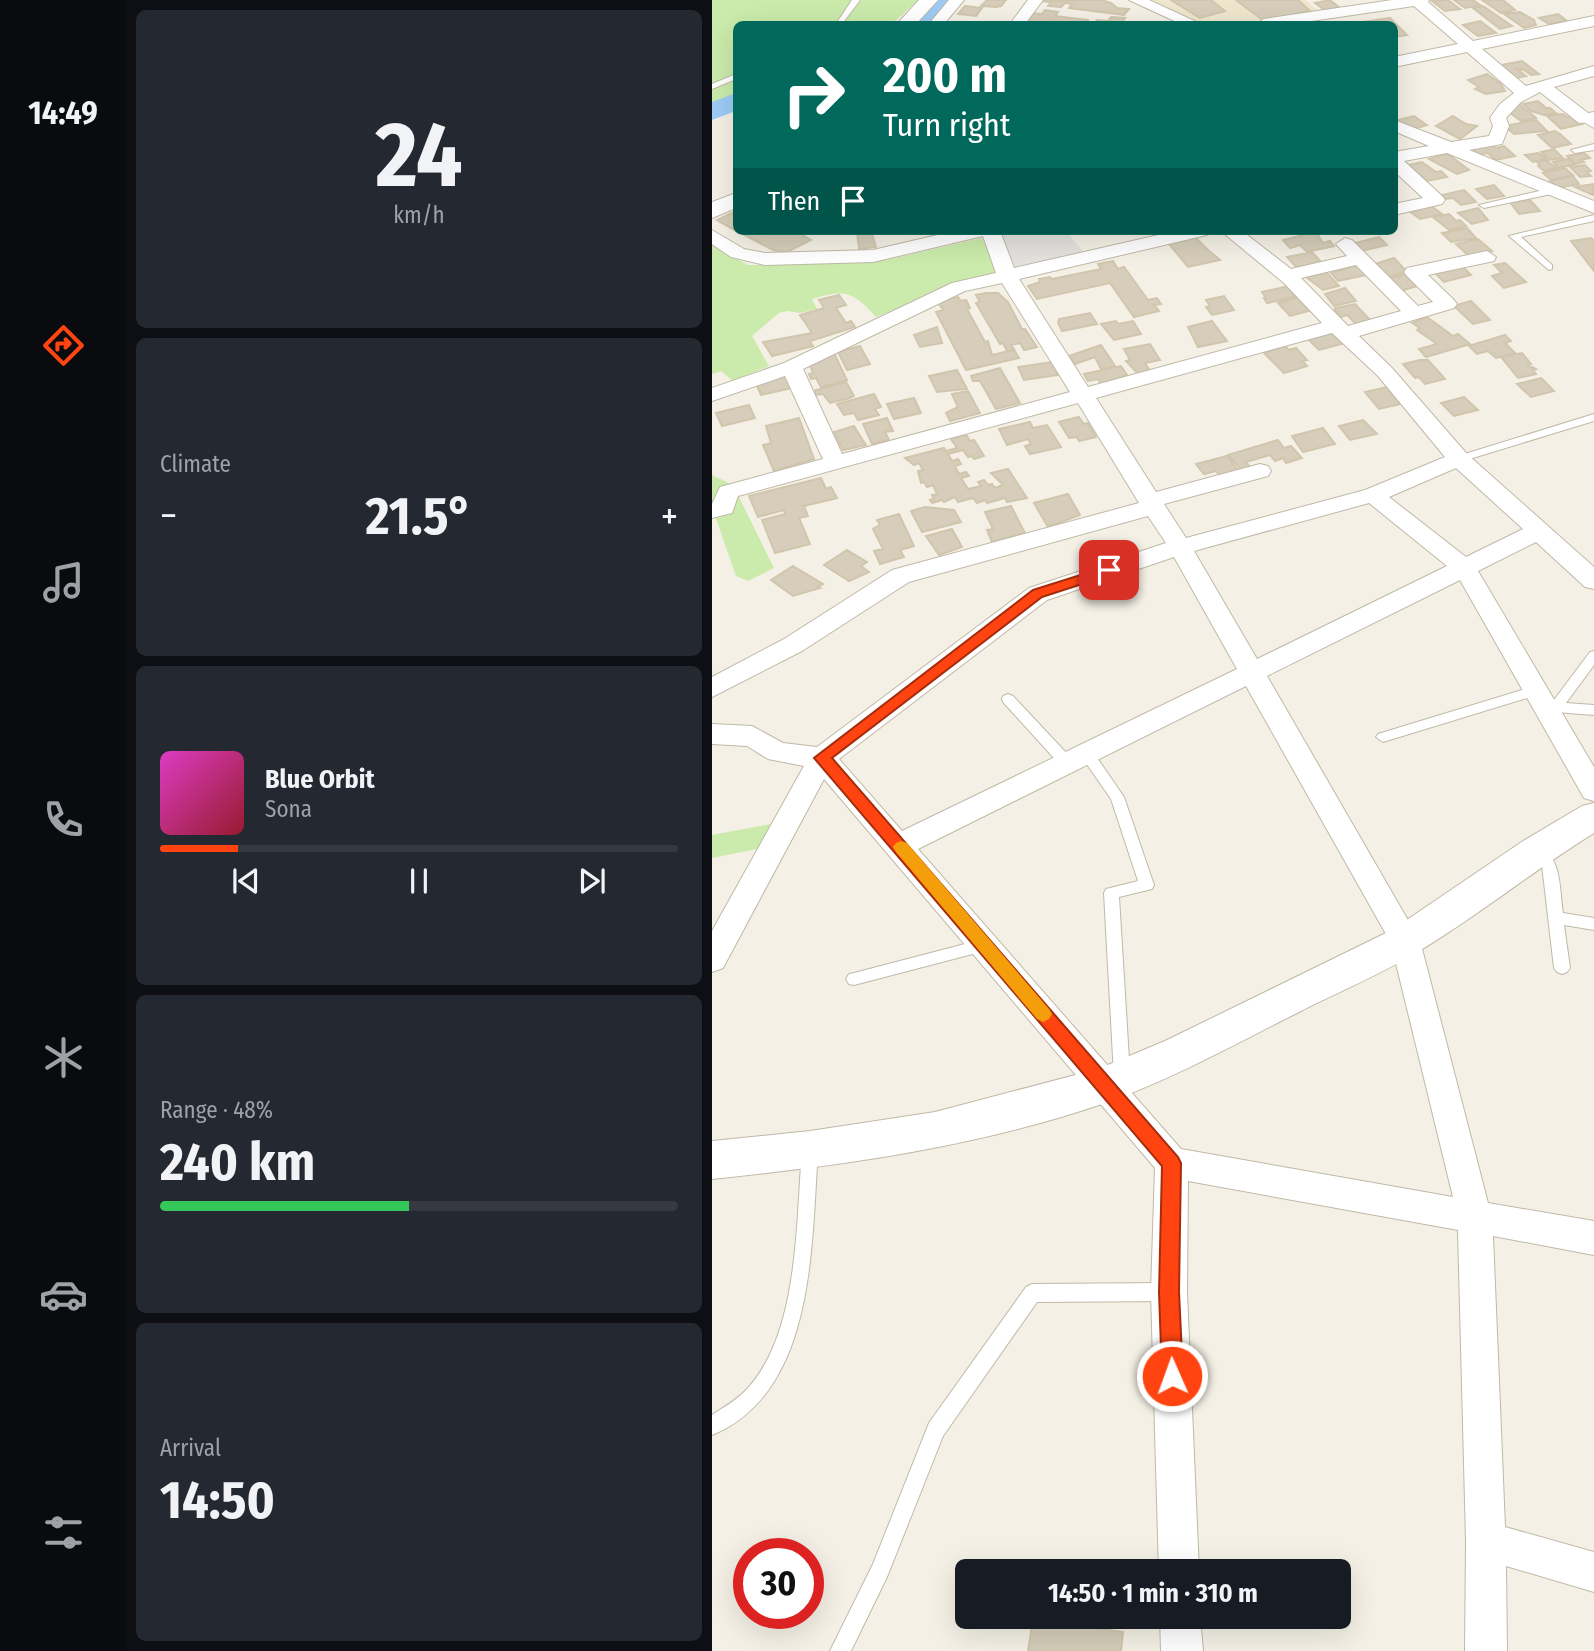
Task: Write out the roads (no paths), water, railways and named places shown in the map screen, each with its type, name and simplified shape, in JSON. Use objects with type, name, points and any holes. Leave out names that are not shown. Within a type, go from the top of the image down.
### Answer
[{"type":"street","points":[[909,21],[929,0]]},
{"type":"street","points":[[939,21],[957,0]]},
{"type":"street","points":[[1019,21],[1036,0]]},
{"type":"street","points":[[1136,0],[1186,21]]},
{"type":"street","points":[[1416,0],[1524,93]]},
{"type":"street","points":[[1283,21],[1422,0]]},
{"type":"street","points":[[1398,61],[1594,20]]},
{"type":"street","points":[[1398,158],[1496,140],[1501,126],[1498,118],[1504,108],[1524,93],[1594,72]]},
{"type":"street","points":[[1544,87],[1591,121]]},
{"type":"street","points":[[1398,127],[1594,208]]},
{"type":"street","points":[[1398,163],[1436,200],[1398,210]]},
{"type":"street","points":[[712,211],[733,201]]},
{"type":"street","points":[[1398,215],[1410,226]]},
{"type":"street","points":[[712,236],[738,253],[765,260],[873,256],[962,235]]},
{"type":"street","points":[[992,235],[1007,276],[1180,547],[1405,941],[1475,1217],[1486,1541],[1486,1651]]},
{"type":"street","points":[[712,395],[791,367],[959,287],[1183,235]]},
{"type":"street","points":[[1235,235],[1287,276],[1385,372],[1459,459],[1594,581]]},
{"type":"street","points":[[1345,244],[1415,314]]},
{"type":"street","points":[[712,511],[724,508],[720,486],[835,463],[1083,395],[1447,304],[1414,272],[1487,257]]},
{"type":"street","points":[[1287,276],[1359,259]]},
{"type":"street","points":[[791,367],[835,463]]},
{"type":"street","points":[[712,959],[822,758],[1038,594],[1180,547],[1373,495],[1459,459]]},
{"type":"street","points":[[712,688],[793,645],[901,576],[1260,471]]},
{"type":"street","points":[[1373,495],[1464,568],[1546,703],[1594,790]]},
{"type":"street","points":[[900,845],[1539,531]]},
{"type":"street","points":[[712,734],[752,736],[777,752],[822,758],[984,945],[1113,1081],[1172,1163],[1169,1292],[1179,1559]]},
{"type":"street","points":[[712,1160],[810,1150],[935,1131],[1052,1101],[1113,1081],[1179,1053],[1405,941],[1536,851],[1594,816]]},
{"type":"street","points":[[1172,1163],[1594,1238]]},
{"type":"street","points":[[1486,1541],[1594,1572]]},
{"type":"street","points":[[1181,1629],[1182,1651]]},
{"type":"lane","points":[[841,21],[856,0]]},
{"type":"lane","points":[[712,88],[733,78]]},
{"type":"lane","points":[[1575,150],[1594,146]]},
{"type":"lane","points":[[1484,205],[1548,191]]},
{"type":"lane","points":[[1549,267],[1514,236],[1594,218]]},
{"type":"lane","points":[[1459,459],[1594,417]]},
{"type":"lane","points":[[1546,703],[1594,655]]},
{"type":"lane","points":[[1008,699],[1117,796],[1147,885],[1112,893],[1113,1081]]},
{"type":"lane","points":[[1383,737],[1546,703],[1594,710]]},
{"type":"lane","points":[[1536,851],[1549,863],[1562,968]]},
{"type":"lane","points":[[1557,918],[1594,924]]},
{"type":"lane","points":[[854,979],[984,945]]},
{"type":"lane","points":[[712,1426],[755,1395],[779,1353],[796,1299],[810,1150]]},
{"type":"lane","points":[[840,1651],[880,1570],[936,1430],[1032,1293],[1169,1292]]},
{"type":"waterway","points":[[926,21],[945,0]]},
{"type":"waterway","points":[[712,112],[733,102]]}]
